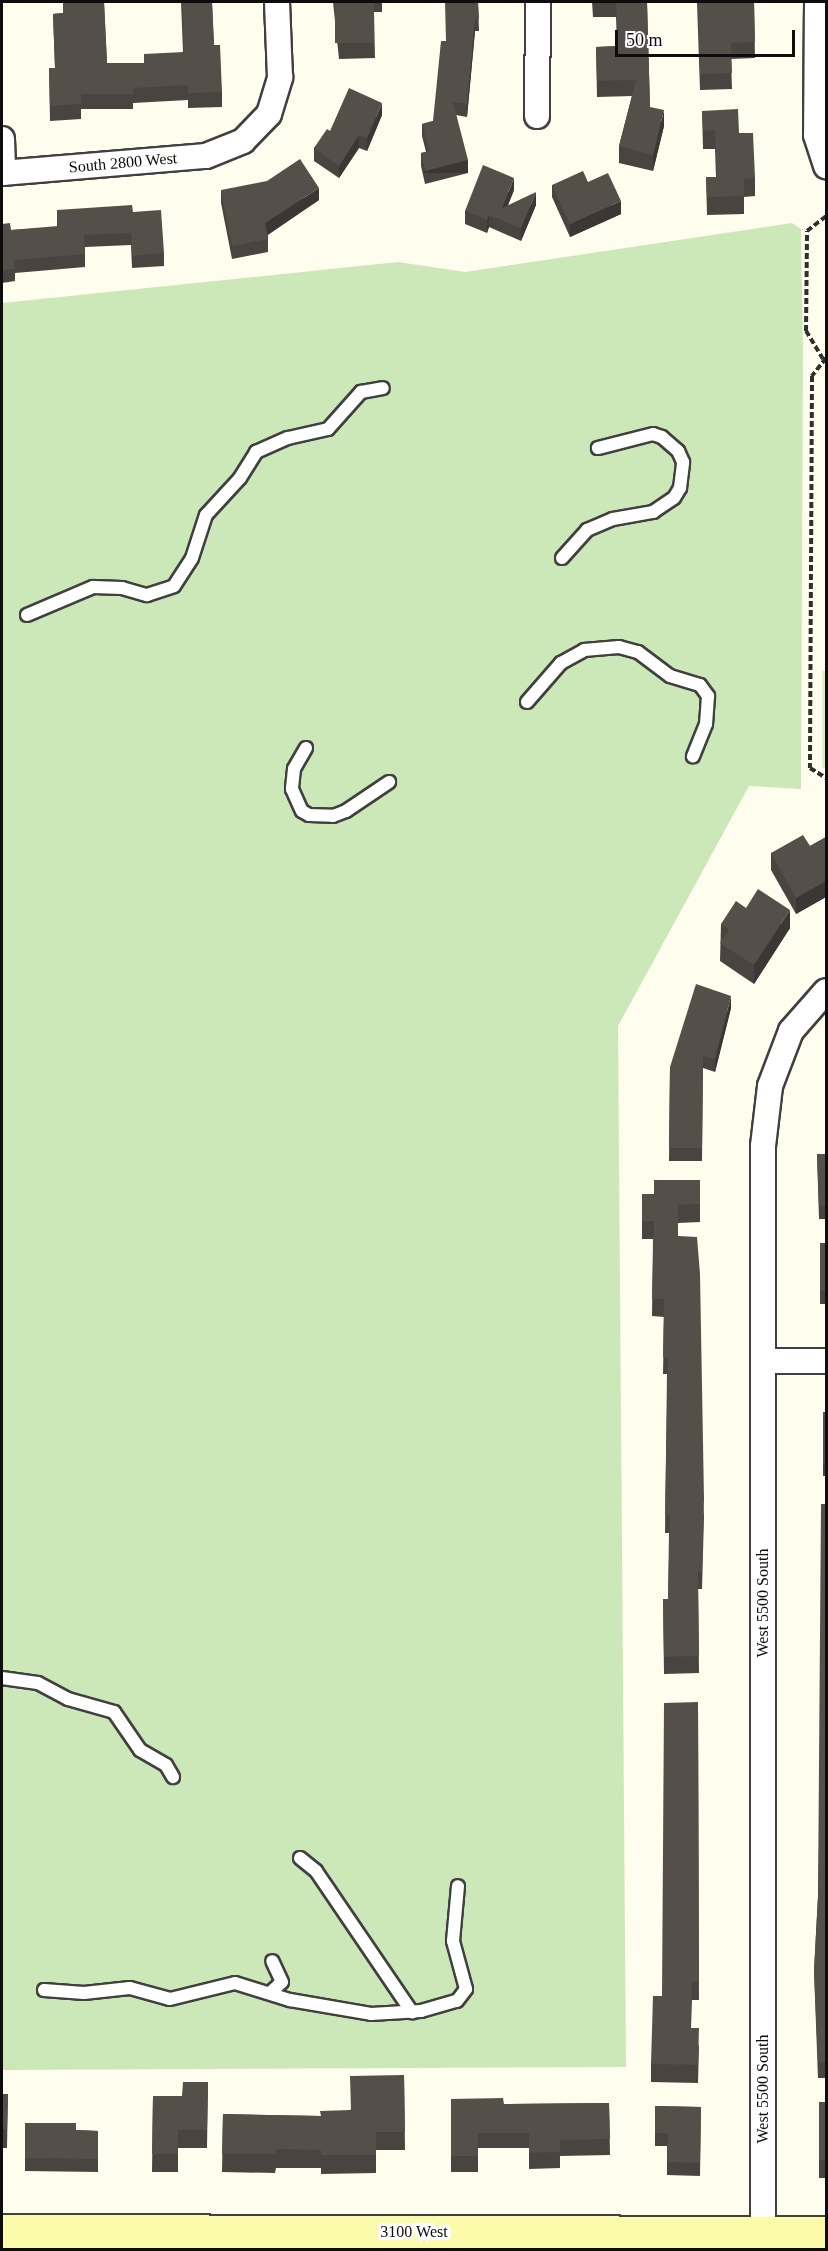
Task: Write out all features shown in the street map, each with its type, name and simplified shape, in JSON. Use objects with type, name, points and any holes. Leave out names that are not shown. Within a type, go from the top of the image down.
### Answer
[{"type":"street","name":"South 2800 West","points":[[2,173],[206,156],[243,141],[269,114],[280,77],[277,2]]},
{"type":"street","points":[[537,116],[538,2]]},
{"type":"street","points":[[817,2],[816,135],[826,166]]},
{"type":"street","points":[[2,139],[2,173]]},
{"type":"street","name":"West 5500 South","points":[[763,2233],[763,1146],[770,1086],[791,1031],[826,991]]},
{"type":"street","points":[[763,1361],[826,1361]]},
{"type":"street","name":"3100 West","points":[[2,2231],[826,2233]]},
{"type":"lane","points":[[27,615],[93,587],[122,588],[147,595],[174,586],[192,558],[211,506],[240,478],[256,452],[288,438],[328,429],[361,392],[383,388]]},
{"type":"lane","points":[[562,558],[587,530],[613,519],[653,512],[674,498],[680,488],[683,462],[678,451],[662,437],[653,434],[598,448]]},
{"type":"lane","points":[[527,702],[561,663],[584,650],[613,646],[638,652],[670,676],[700,685],[708,696],[706,724],[693,756]]},
{"type":"lane","points":[[306,748],[294,769],[292,789],[296,802],[309,815],[333,816],[346,811],[389,782]]},
{"type":"lane","points":[[2,1678],[38,1683],[68,1698],[114,1712],[140,1750],[166,1765],[173,1777]]},
{"type":"lane","points":[[300,1858],[316,1871],[412,2012]]},
{"type":"lane","points":[[44,1990],[84,1993],[129,1988],[170,1999],[235,1983],[270,1993],[371,2014],[412,2012],[450,2004],[466,1989],[453,1941],[458,1886]]},
{"type":"lane","points":[[270,1993],[282,1982],[272,1960]]},
{"type":"path","points":[[826,216],[807,231],[806,331],[825,358],[812,376],[810,768],[826,778]]},
{"type":"green space","points":[[792,223],[801,229],[803,352],[801,789],[749,786],[618,1026],[626,2067],[2,2070],[2,303],[398,262],[465,272]]},
{"type":"green space","points":[[822,671],[826,671],[826,768],[822,768]]},
{"type":"building","points":[[63,2],[104,2],[107,63],[144,63],[144,54],[184,52],[182,2],[212,2],[214,45],[220,45],[222,92],[188,93],[188,85],[133,88],[133,94],[81,94],[81,104],[50,106],[49,68],[55,68],[53,14],[63,13]]},
{"type":"building","points":[[335,2],[374,2],[374,43],[335,43]]},
{"type":"building","points":[[445,2],[478,2],[479,19],[475,19],[467,104],[453,102],[468,160],[425,171],[421,153],[429,151],[422,124],[433,121],[441,41],[446,41]]},
{"type":"building","points":[[616,2],[647,2],[650,107],[664,110],[653,155],[619,146],[636,80],[597,81],[596,47],[618,46]]},
{"type":"building","points":[[698,2],[754,2],[755,42],[731,43],[732,73],[700,74]]},
{"type":"building","points":[[349,88],[382,103],[367,138],[359,135],[339,166],[314,148],[327,129],[330,131]]},
{"type":"building","points":[[738,109],[739,133],[753,133],[755,178],[744,179],[744,196],[707,197],[706,177],[717,177],[715,130],[703,131],[702,111]]},
{"type":"building","points":[[300,159],[319,188],[265,223],[268,239],[232,246],[221,190],[267,181]]},
{"type":"building","points":[[483,165],[514,178],[502,208],[536,192],[521,228],[489,215],[487,220],[465,211]]},
{"type":"building","points":[[583,171],[588,182],[608,173],[621,201],[570,224],[552,185]]},
{"type":"building","points":[[132,205],[133,212],[161,210],[164,253],[132,256],[131,233],[84,235],[85,254],[14,260],[15,269],[2,270],[2,224],[10,223],[11,230],[58,226],[57,210]]},
{"type":"building","points":[[803,835],[810,846],[826,837],[826,881],[796,898],[771,853]]},
{"type":"building","points":[[758,889],[790,910],[754,965],[720,943],[729,930],[721,924],[736,901],[746,908]]},
{"type":"building","points":[[696,984],[731,996],[715,1059],[703,1056],[702,1148],[669,1148],[670,1067]]},
{"type":"building","points":[[817,1154],[826,1154],[826,1206],[819,1206]]},
{"type":"building","points":[[654,1180],[700,1180],[700,1204],[678,1205],[678,1236],[697,1237],[700,1274],[704,1499],[702,1572],[698,1571],[699,1656],[664,1657],[663,1599],[668,1599],[670,1515],[665,1515],[668,1357],[663,1357],[664,1299],[652,1299],[654,1221],[642,1221],[642,1194],[654,1194]]},
{"type":"building","points":[[820,1243],[826,1243],[826,1291],[820,1291]]},
{"type":"building","points":[[823,1412],[826,1412],[826,1464],[823,1464]]},
{"type":"building","points":[[821,1504],[826,1504],[826,2062],[818,2062],[814,1971],[818,1896]]},
{"type":"building","points":[[698,1702],[699,1982],[692,1981],[690,2028],[699,2028],[698,2065],[651,2064],[653,1996],[662,1996],[664,1703]]},
{"type":"building","points":[[404,2075],[405,2132],[376,2132],[376,2155],[321,2155],[321,2150],[276,2149],[275,2154],[222,2154],[223,2114],[321,2116],[320,2111],[351,2110],[350,2076]]},
{"type":"building","points":[[183,2082],[208,2082],[207,2130],[178,2130],[178,2154],[152,2154],[153,2096],[182,2096]]},
{"type":"building","points":[[2,2094],[8,2094],[7,2129],[2,2129]]},
{"type":"building","points":[[503,2098],[504,2104],[609,2103],[610,2139],[560,2140],[560,2152],[529,2153],[529,2133],[478,2133],[478,2156],[451,2156],[451,2099]]},
{"type":"building","points":[[819,2102],[826,2102],[826,2160],[819,2160]]},
{"type":"building","points":[[655,2106],[701,2107],[700,2163],[667,2162],[668,2133],[655,2133]]},
{"type":"building","points":[[25,2123],[76,2123],[76,2130],[98,2131],[98,2159],[25,2158]]}]
